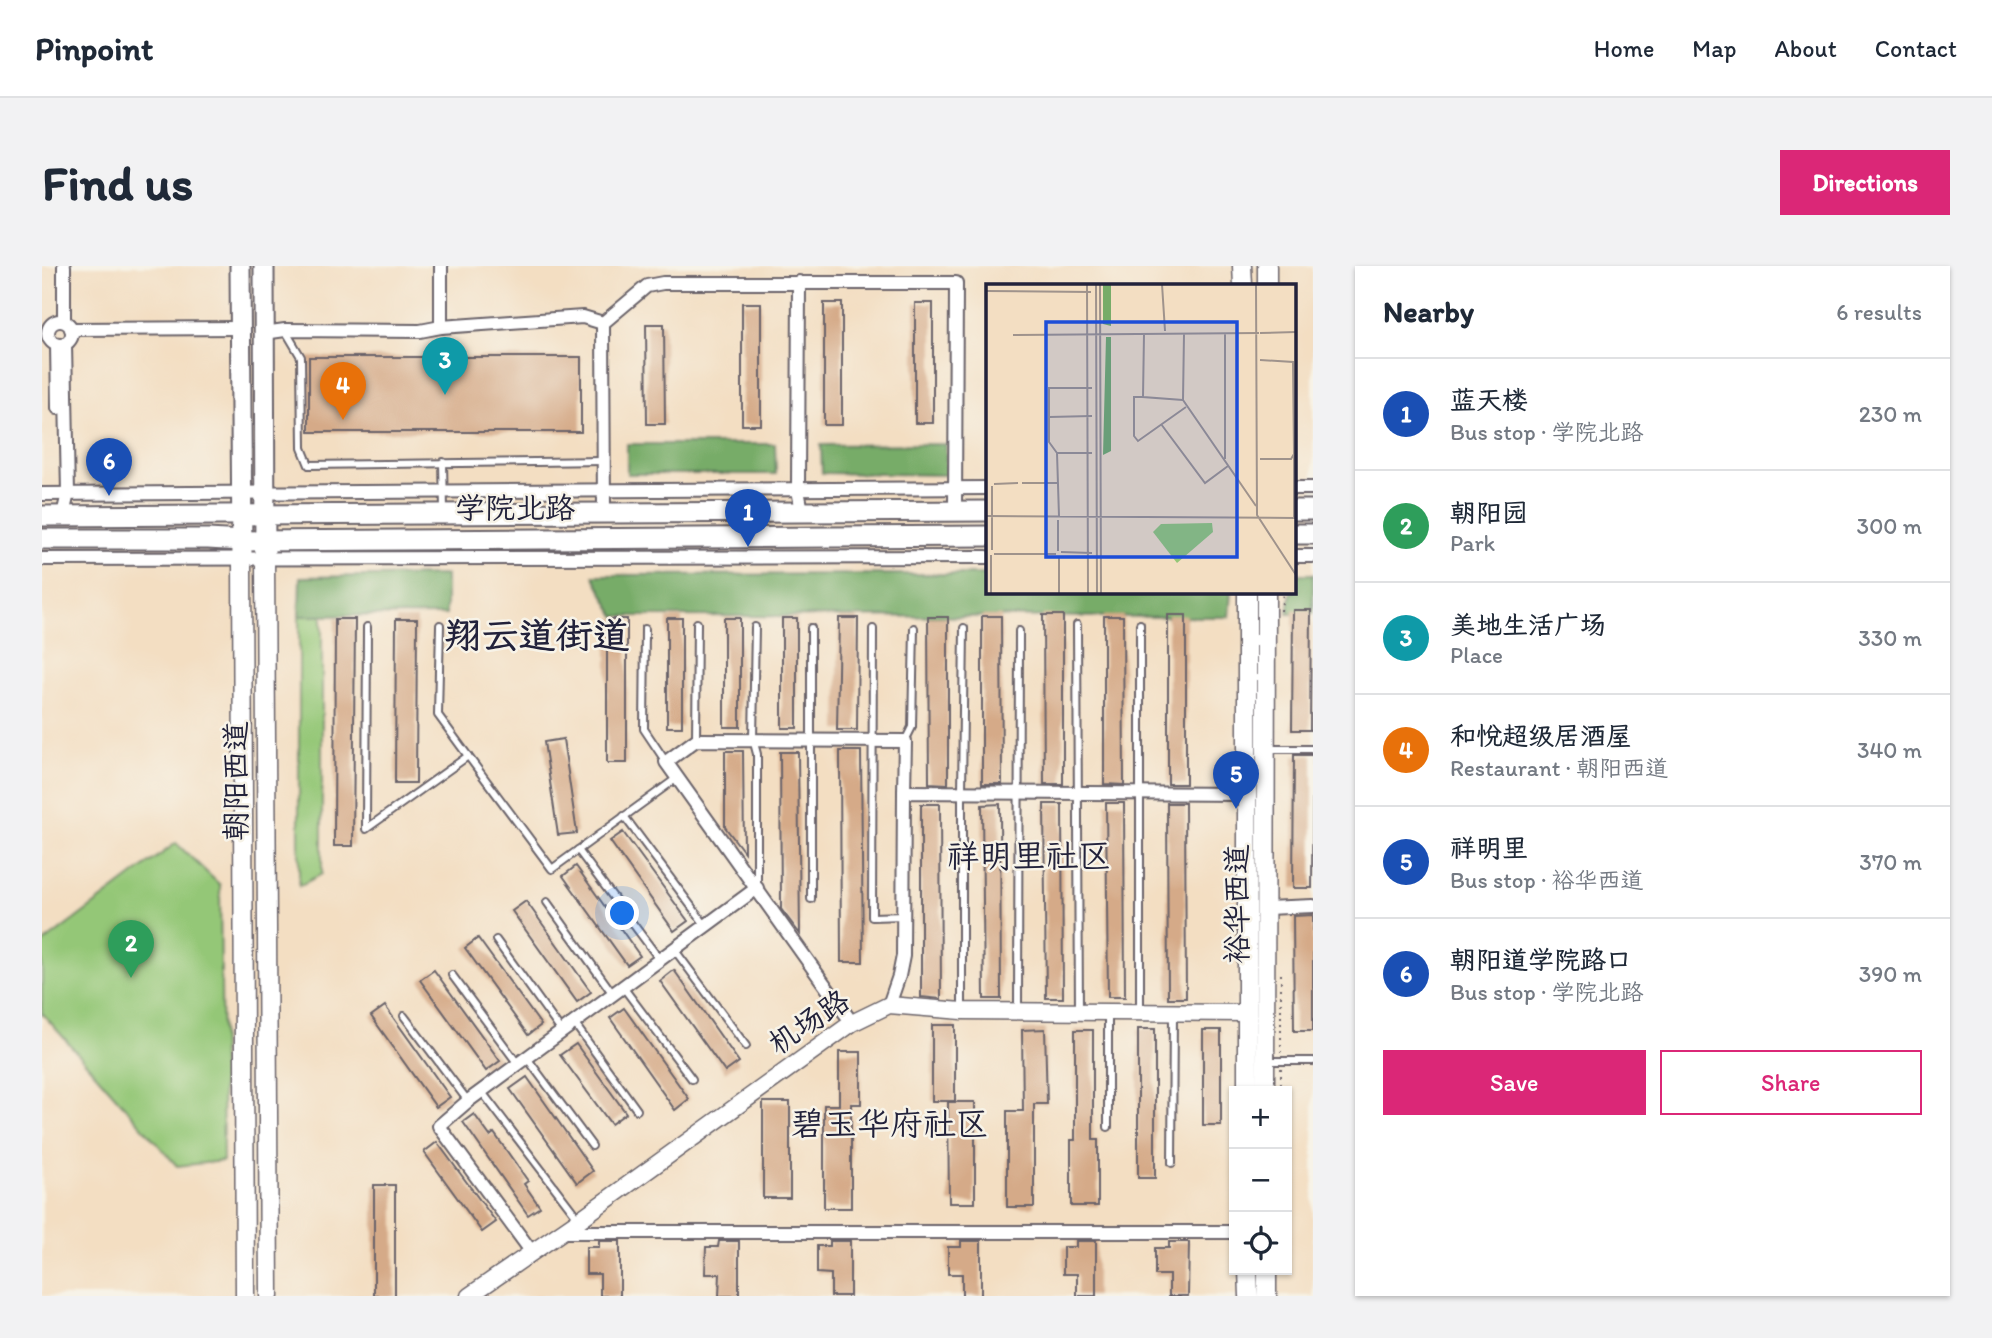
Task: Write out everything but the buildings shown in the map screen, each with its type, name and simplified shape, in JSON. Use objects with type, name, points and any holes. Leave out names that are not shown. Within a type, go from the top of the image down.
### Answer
[{"type":"main road","name":"朝阳西道","points":[[240,266],[245,1296]]},
{"type":"main road","name":"朝阳西道","points":[[264,266],[268,1296]]},
{"type":"main road","points":[[1242,266],[1242,284]]},
{"type":"main road","points":[[1266,266],[1267,284]]},
{"type":"main road","name":"学院北路","points":[[42,516],[986,511]]},
{"type":"main road","points":[[801,537],[802,512]]},
{"type":"main road","name":"学院北路","points":[[42,539],[208,538],[242,550],[801,537],[986,536]]},
{"type":"main road","name":"裕华西道","points":[[1247,593],[1248,794],[1257,907],[1265,1086]]},
{"type":"main road","name":"裕华西道","points":[[1247,1086],[1247,1013],[1257,907],[1265,749],[1266,593]]},
{"type":"main road","points":[[1248,1275],[1249,1296]]},
{"type":"main road","points":[[1267,1275],[1267,1296]]},
{"type":"street","points":[[57,266],[56,333],[65,494],[63,516]]},
{"type":"street","points":[[56,333],[64,266]]},
{"type":"street","points":[[441,266],[441,327]]},
{"type":"street","points":[[799,282],[798,490],[802,512]]},
{"type":"street","points":[[603,323],[647,286],[663,283],[956,283],[956,511]]},
{"type":"street","points":[[264,333],[285,330],[419,331],[441,327],[583,317],[603,323]]},
{"type":"street","points":[[603,323],[604,512]]},
{"type":"street","points":[[56,333],[241,331]]},
{"type":"street","points":[[42,494],[986,488]]},
{"type":"street","points":[[801,537],[803,559]]},
{"type":"street","points":[[265,549],[303,559],[986,557]]},
{"type":"street","points":[[42,559],[242,550]]},
{"type":"street","points":[[852,1023],[666,762],[696,740],[905,741],[903,956],[900,976],[889,1005]]},
{"type":"street","points":[[904,792],[1248,794]]},
{"type":"street","points":[[531,1251],[439,1126],[468,1101],[757,888]]},
{"type":"street","points":[[1257,907],[1313,906]]},
{"type":"street","name":"机场路","points":[[469,1296],[852,1023],[889,1005],[962,1011],[1247,1013]]},
{"type":"street","points":[[560,1232],[1229,1232]]},
{"type":"lane","points":[[285,330],[301,357],[302,448],[307,461],[604,459]]},
{"type":"lane","points":[[443,462],[444,513]]},
{"type":"lane","points":[[696,740],[697,623]]},
{"type":"lane","points":[[1140,624],[1140,1012]]},
{"type":"lane","points":[[440,625],[438,715],[552,869],[678,777]]},
{"type":"lane","points":[[1077,625],[1079,1012]]},
{"type":"lane","points":[[367,627],[366,829],[468,756]]},
{"type":"lane","points":[[755,627],[753,739],[757,754],[757,888]]},
{"type":"lane","points":[[811,628],[811,898]]},
{"type":"lane","points":[[905,741],[912,727],[914,628]]},
{"type":"lane","points":[[962,1011],[964,628]]},
{"type":"lane","points":[[645,629],[645,729],[666,762]]},
{"type":"lane","points":[[873,629],[872,917],[904,916]]},
{"type":"lane","points":[[1018,1011],[1019,631]]},
{"type":"lane","points":[[1265,749],[1313,749]]},
{"type":"lane","points":[[624,817],[706,926]]},
{"type":"lane","points":[[578,850],[660,960]]},
{"type":"lane","points":[[547,902],[692,1079]]},
{"type":"lane","points":[[496,940],[562,1031]]},
{"type":"lane","points":[[674,950],[746,1046]]},
{"type":"lane","points":[[452,975],[592,1146]]},
{"type":"lane","points":[[1108,1012],[1108,1127]]},
{"type":"lane","points":[[1172,1163],[1173,1012]]},
{"type":"lane","points":[[404,1016],[468,1101]]},
{"type":"lane","points":[[573,1023],[637,1110]]},
{"type":"lane","points":[[1265,1061],[1313,1061]]},
{"type":"lane","points":[[482,1092],[579,1220]]},
{"type":"green space","points":[[627,444],[775,444],[776,474],[627,474]]},
{"type":"green space","points":[[946,444],[946,475],[822,473],[821,445]]},
{"type":"green space","points":[[986,574],[986,593],[1231,593],[1229,617],[615,616],[593,575]]},
{"type":"green space","points":[[1299,574],[1313,574],[1313,614],[1288,614],[1291,593],[1296,593],[1296,577]]},
{"type":"green space","points":[[446,575],[446,615],[299,616],[300,577]]},
{"type":"green space","points":[[299,616],[322,616],[322,874],[299,886]]},
{"type":"green space","points":[[176,843],[220,885],[223,1161],[177,1166],[42,1013],[42,944]]},
{"type":"place","name":"美地生活广场","points":[[445,395]]},
{"type":"place","name":"和悦超级居酒屋","points":[[343,420]]},
{"type":"place","name":"朝阳道学院路口","points":[[109,496]]},
{"type":"place","name":"蓝天楼","points":[[748,547]]},
{"type":"place","name":"祥明里","points":[[1236,809]]},
{"type":"place","name":"朝阳园","points":[[131,978]]},
{"type":"district","name":"翔云道街道","points":[[537,635]]},
{"type":"district","name":"祥明里社区","points":[[1029,855]]},
{"type":"district","name":"碧玉华府社区","points":[[890,1123]]}]
